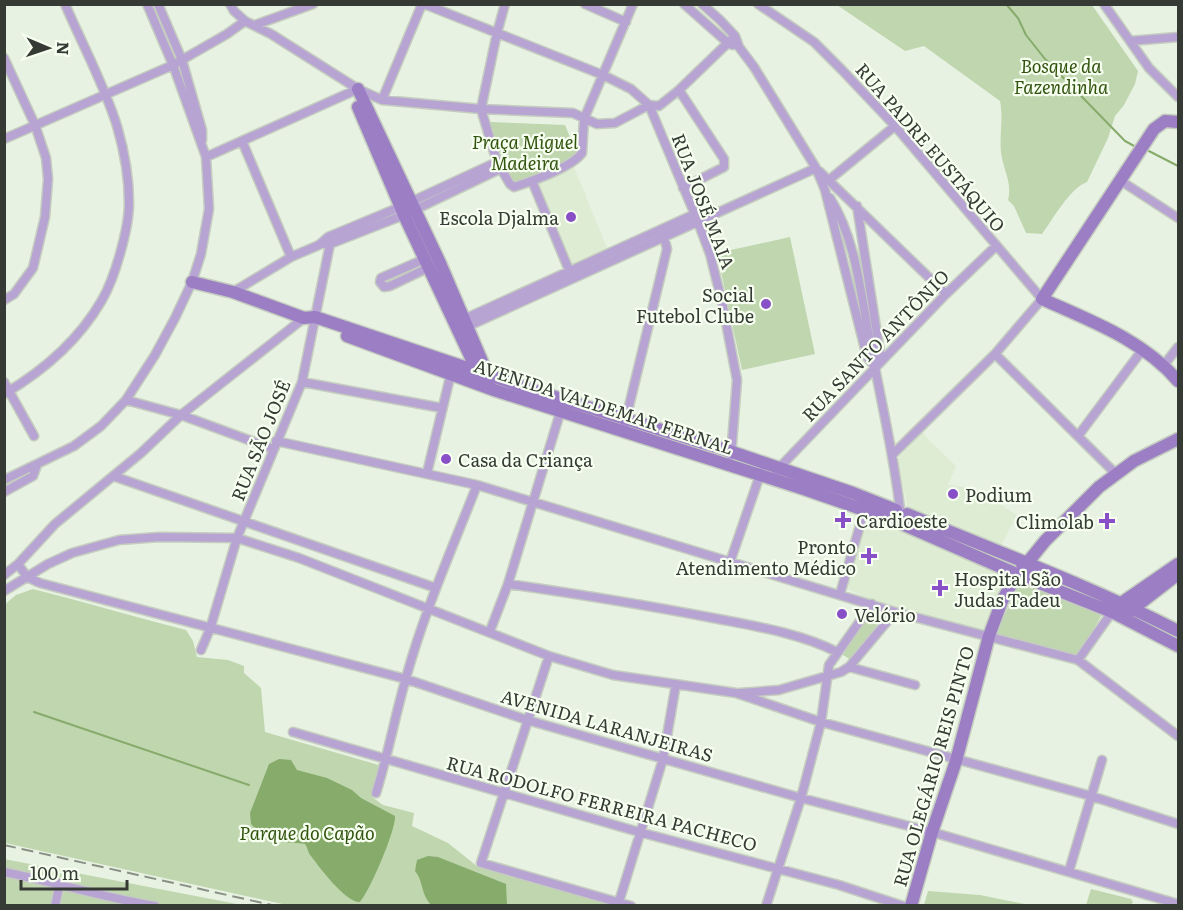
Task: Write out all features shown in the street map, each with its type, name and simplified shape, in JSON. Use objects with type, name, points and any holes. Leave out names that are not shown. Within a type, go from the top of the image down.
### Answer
[{"type":"street","points":[[7,392],[42,369],[77,334],[103,299],[122,246],[129,204],[124,160],[117,128],[104,93],[64,4]]},
{"type":"street","points":[[147,4],[178,62]]},
{"type":"street","points":[[4,480],[74,446],[101,426],[126,400],[176,318],[192,282],[201,254],[209,209],[206,157],[202,144],[202,130],[192,109],[158,4]]},
{"type":"street","points":[[230,4],[245,21],[271,34],[358,89],[382,100],[481,109],[573,113],[597,124],[615,123],[649,105],[659,106],[729,44],[735,36]]},
{"type":"street","points":[[255,26],[314,4]]},
{"type":"street","points":[[382,100],[423,4],[603,75],[632,89],[649,105]]},
{"type":"street","points":[[505,4],[481,109],[498,166],[514,187],[532,181],[582,153],[584,119],[633,4]]},
{"type":"street","points":[[585,4],[626,22]]},
{"type":"street","points":[[684,4],[729,44],[739,47]]},
{"type":"street","points":[[702,4],[735,36],[739,47],[816,168],[825,190],[867,357],[876,368]]},
{"type":"street","name":"RUA PADRE EUSTÁQUIO","points":[[758,4],[814,42],[895,126],[1042,299]]},
{"type":"street","points":[[1104,4],[1149,68],[1179,97]]},
{"type":"street","points":[[271,34],[283,17]]},
{"type":"street","points":[[4,139],[178,62],[245,21]]},
{"type":"street","points":[[1130,41],[1179,37]]},
{"type":"street","points":[[4,58],[35,125],[46,158],[48,179],[45,217],[33,268],[14,294],[4,300]]},
{"type":"street","points":[[206,157],[358,89]]},
{"type":"street","points":[[358,89],[407,208],[486,380]]},
{"type":"street","points":[[679,90],[724,159],[724,167],[683,188]]},
{"type":"street","name":"RUA JOSÉ MAIA","points":[[649,105],[710,254],[735,367],[737,380],[732,452],[728,465]]},
{"type":"street","points":[[892,455],[995,354],[1042,299],[1154,129],[1165,122],[1179,122]]},
{"type":"street","points":[[829,180],[895,126]]},
{"type":"street","points":[[242,141],[291,257]]},
{"type":"street","points":[[232,292],[291,257],[456,187],[498,166]]},
{"type":"street","points":[[816,168],[946,294]]},
{"type":"street","points":[[461,325],[696,218],[816,168]]},
{"type":"street","points":[[532,181],[572,275]]},
{"type":"street","points":[[1121,181],[1179,218]]},
{"type":"street","points":[[825,190],[839,212],[852,254],[892,455],[899,515]]},
{"type":"street","points":[[857,206],[880,353],[876,368]]},
{"type":"street","points":[[625,425],[667,249],[663,233]]},
{"type":"street","name":"RUA SÃO JOSÉ","points":[[201,650],[210,629],[237,538],[302,382],[310,319],[329,241]]},
{"type":"street","name":"RUA SANTO ANTÔNIO","points":[[777,474],[946,294],[996,246]]},
{"type":"street","points":[[852,254],[866,275]]},
{"type":"street","points":[[432,261],[390,286],[382,285],[381,278],[432,261]]},
{"type":"street","name":"AVENIDA VALDEMAR FERNAL","points":[[192,282],[232,292],[452,369],[702,450],[728,465],[762,469]]},
{"type":"street","points":[[1042,299],[1102,326],[1143,349],[1164,365],[1179,381]]},
{"type":"street","points":[[4,575],[18,564],[55,524],[181,415],[310,319]]},
{"type":"street","points":[[1164,365],[1179,347]]},
{"type":"street","points":[[1078,436],[1143,349]]},
{"type":"street","points":[[995,354],[1116,474]]},
{"type":"street","points":[[427,474],[452,369]]},
{"type":"street","points":[[4,382],[7,392],[34,436]]},
{"type":"street","points":[[302,382],[442,408]]},
{"type":"street","points":[[126,400],[275,445],[477,485],[895,612],[1078,660],[1179,736]]},
{"type":"street","points":[[490,631],[508,584],[563,405]]},
{"type":"street","points":[[1028,562],[1066,519],[1099,487],[1134,461],[1179,439]]},
{"type":"street","name":"AVENIDA VALDEMAR FERNAL","points":[[702,450],[732,452],[762,469],[899,515],[997,557]]},
{"type":"street","points":[[4,492],[33,476],[37,465]]},
{"type":"street","points":[[730,562],[762,469]]},
{"type":"street","points":[[113,476],[436,588]]},
{"type":"street","points":[[376,793],[387,760],[406,678],[436,588],[477,485]]},
{"type":"street","points":[[840,594],[866,505]]},
{"type":"street","points":[[4,591],[48,564],[72,553],[119,540],[159,537],[237,538],[299,558],[549,656],[613,675],[736,693],[821,722],[956,761],[1091,796],[1179,824]]},
{"type":"street","points":[[997,557],[1028,562],[1061,576],[1085,594],[1156,627],[1179,631]]},
{"type":"street","points":[[997,557],[1021,575],[1056,589],[1085,594]]},
{"type":"street","name":"RUA OLEGÁRIO REIS PINTO","points":[[911,906],[932,832],[956,761],[989,636],[1006,591],[1021,575],[1019,566],[1028,562]]},
{"type":"street","points":[[18,564],[27,577]]},
{"type":"street","points":[[1119,610],[1133,608],[1179,564]]},
{"type":"street","points":[[1078,660],[1119,610],[1165,578],[1179,573]]},
{"type":"street","points":[[1056,589],[1061,576]]},
{"type":"street","name":"AVENIDA LARANJEIRAS","points":[[27,577],[40,583],[210,629],[406,678],[527,720],[801,798],[932,832],[1179,904]]},
{"type":"street","points":[[508,584],[732,622],[807,639],[837,652]]},
{"type":"street","points":[[766,906],[801,798],[821,722],[829,665],[872,604]]},
{"type":"street","points":[[1133,608],[1179,646]]},
{"type":"street","points":[[736,693],[779,690],[849,667],[895,612]]},
{"type":"street","points":[[549,656],[481,863],[631,906]]},
{"type":"street","points":[[849,667],[915,685]]},
{"type":"street","points":[[618,904],[663,759],[676,684]]},
{"type":"street","name":"RUA RODOLFO FERREIRA PACHECO","points":[[292,732],[639,832],[839,885],[903,906]]},
{"type":"street","points":[[1069,871],[1102,760]]},
{"type":"street","points":[[4,872],[60,883],[122,903],[155,906]]},
{"type":"street","points":[[55,906],[60,883]]},
{"type":"shaded area","name":"Escola Djalma","points":[[572,162],[609,253],[570,271],[532,181]]},
{"type":"shaded area","points":[[923,432],[956,466],[948,485],[967,487],[981,492],[1017,515],[1000,547],[909,514],[897,459]]},
{"type":"shaded area","name":"Hospital São Judas Tadeu","points":[[866,511],[1010,574],[987,634],[871,603],[871,600],[845,588]]},
{"type":"shaded area","points":[[279,759],[291,760],[297,770],[327,778],[395,816],[382,860],[360,902],[348,897],[334,884],[310,855],[305,844],[279,841],[268,830],[256,829],[251,824],[250,813],[269,764]]},
{"type":"shaded area","points":[[428,856],[438,857],[506,884],[507,905],[431,905],[415,871],[417,860]]},
{"type":"green space","name":"Bosque da Fazendinha","points":[[837,5],[1092,5],[1138,71],[1135,84],[1124,105],[1115,116],[1108,138],[1087,182],[1068,197],[1042,234],[1026,233],[1014,206],[1008,200],[1009,184],[1001,151],[1000,101],[924,46],[905,51]]},
{"type":"green space","name":"Praça Miguel Madeira","points":[[490,122],[565,125],[577,154],[576,157],[516,185],[498,163],[488,126]]},
{"type":"green space","name":"Social Futebol Clube","points":[[790,237],[815,354],[742,370],[717,253]]},
{"type":"green space","points":[[1022,578],[1104,611],[1078,656],[995,635]]},
{"type":"green space","name":"Parque do Capão","points":[[33,589],[186,630],[193,641],[197,657],[228,660],[244,666],[244,673],[261,688],[265,732],[382,766],[372,797],[383,805],[414,813],[412,826],[448,843],[478,867],[614,905],[287,905],[5,843],[4,605],[16,595]]},
{"type":"green space","points":[[869,609],[884,616],[851,660],[840,653]]},
{"type":"green space","points":[[4,859],[242,905],[5,905]]},
{"type":"green space","points":[[1091,889],[1131,899],[1133,902],[1131,905],[1086,905]]},
{"type":"green space","points":[[928,891],[980,895],[1029,905],[924,905]]},
{"type":"waterway","points":[[1006,4],[1045,59],[1125,141],[1136,147]]},
{"type":"waterway","points":[[1145,149],[1178,166]]},
{"type":"waterway","points":[[34,712],[249,785]]},
{"type":"railway","points":[[4,845],[276,906]]},
{"type":"place","name":"Escola Djalma","points":[[571,217]]},
{"type":"place","name":"Social Futebol Clube","points":[[766,304]]},
{"type":"place","name":"Casa da Criança","points":[[446,459]]},
{"type":"place","name":"Podium","points":[[953,494]]},
{"type":"place","name":"Cardioeste","points":[[843,520]]},
{"type":"place","name":"Climolab","points":[[1107,521]]},
{"type":"place","name":"Pronto Atendimento Médico","points":[[869,556]]},
{"type":"place","name":"Hospital São Judas Tadeu","points":[[940,588]]},
{"type":"place","name":"Velório","points":[[842,614]]}]
